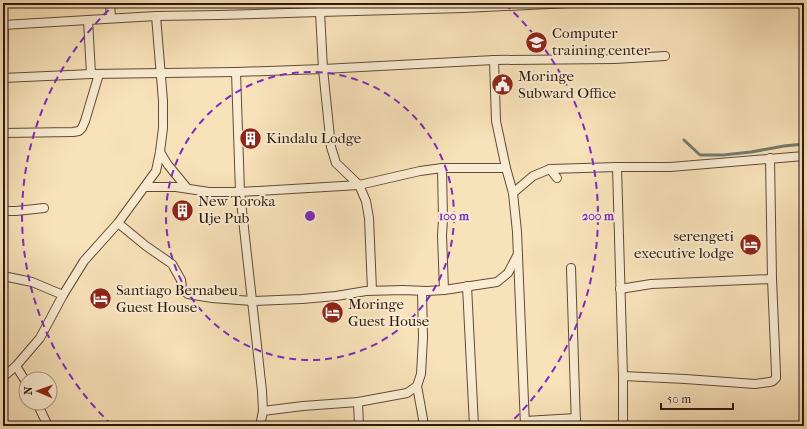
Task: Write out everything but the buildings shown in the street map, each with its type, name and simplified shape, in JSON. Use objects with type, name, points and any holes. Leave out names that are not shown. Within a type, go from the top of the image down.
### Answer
[{"type":"street","points":[[110,3],[111,18]]},
{"type":"street","points":[[571,3],[156,16],[3,25],[3,78],[95,74],[236,72],[494,60],[615,59],[665,56]]},
{"type":"street","points":[[320,12],[323,69],[331,147],[336,163],[360,185],[366,201],[370,218],[372,290]]},
{"type":"street","points":[[3,376],[16,366],[40,338],[63,295],[84,261],[118,223],[156,172],[163,128],[163,101],[156,16]]},
{"type":"street","points":[[3,133],[58,133],[79,131],[82,128],[85,121],[95,74],[88,20]]},
{"type":"street","points":[[494,60],[496,121],[513,193],[517,232],[525,424],[576,422],[571,268]]},
{"type":"street","points":[[236,72],[240,192],[262,391],[263,411],[260,426]]},
{"type":"street","points":[[160,152],[168,165],[187,188]]},
{"type":"street","points":[[513,193],[534,176],[550,169],[670,166],[804,156]]},
{"type":"street","points":[[622,376],[755,384],[770,382],[776,378],[772,279],[770,158]]},
{"type":"street","points":[[617,167],[623,426]]},
{"type":"street","points":[[145,187],[176,186],[209,192],[240,192],[360,185],[420,170],[442,168],[506,168]]},
{"type":"street","points":[[442,168],[444,290]]},
{"type":"street","points":[[550,169],[557,178]]},
{"type":"street","points":[[3,211],[44,208]]},
{"type":"street","points":[[118,223],[146,246],[172,264],[181,280],[184,291],[188,294],[212,298],[252,301],[336,296],[372,290],[444,290],[497,282],[508,273],[518,254]]},
{"type":"street","points":[[3,276],[32,282],[63,295]]},
{"type":"street","points":[[620,289],[651,284],[772,279]]},
{"type":"street","points":[[468,286],[474,426]]},
{"type":"street","points":[[422,291],[423,338],[421,374],[417,386],[423,426]]},
{"type":"street","points":[[16,366],[19,371]]},
{"type":"street","points":[[263,411],[303,406],[358,402],[407,393],[417,386]]},
{"type":"street","points":[[358,402],[359,426]]},
{"type":"street","points":[[41,411],[48,426]]},
{"type":"waterway","points":[[684,140],[700,155],[723,155],[804,144]]},
{"type":"place","name":"Computer training center","points":[[536,42]]},
{"type":"place","name":"Moringe Subward Office","points":[[503,85]]},
{"type":"place","name":"Kindalu Lodge","points":[[250,138]]},
{"type":"place","name":"New Toroka Uje Pub","points":[[182,210]]},
{"type":"place","name":"serengeti executive lodge","points":[[750,245]]},
{"type":"place","name":"Santiago Bernabeu Guest House","points":[[100,299]]},
{"type":"place","name":"Moringe Guest House","points":[[333,313]]}]
